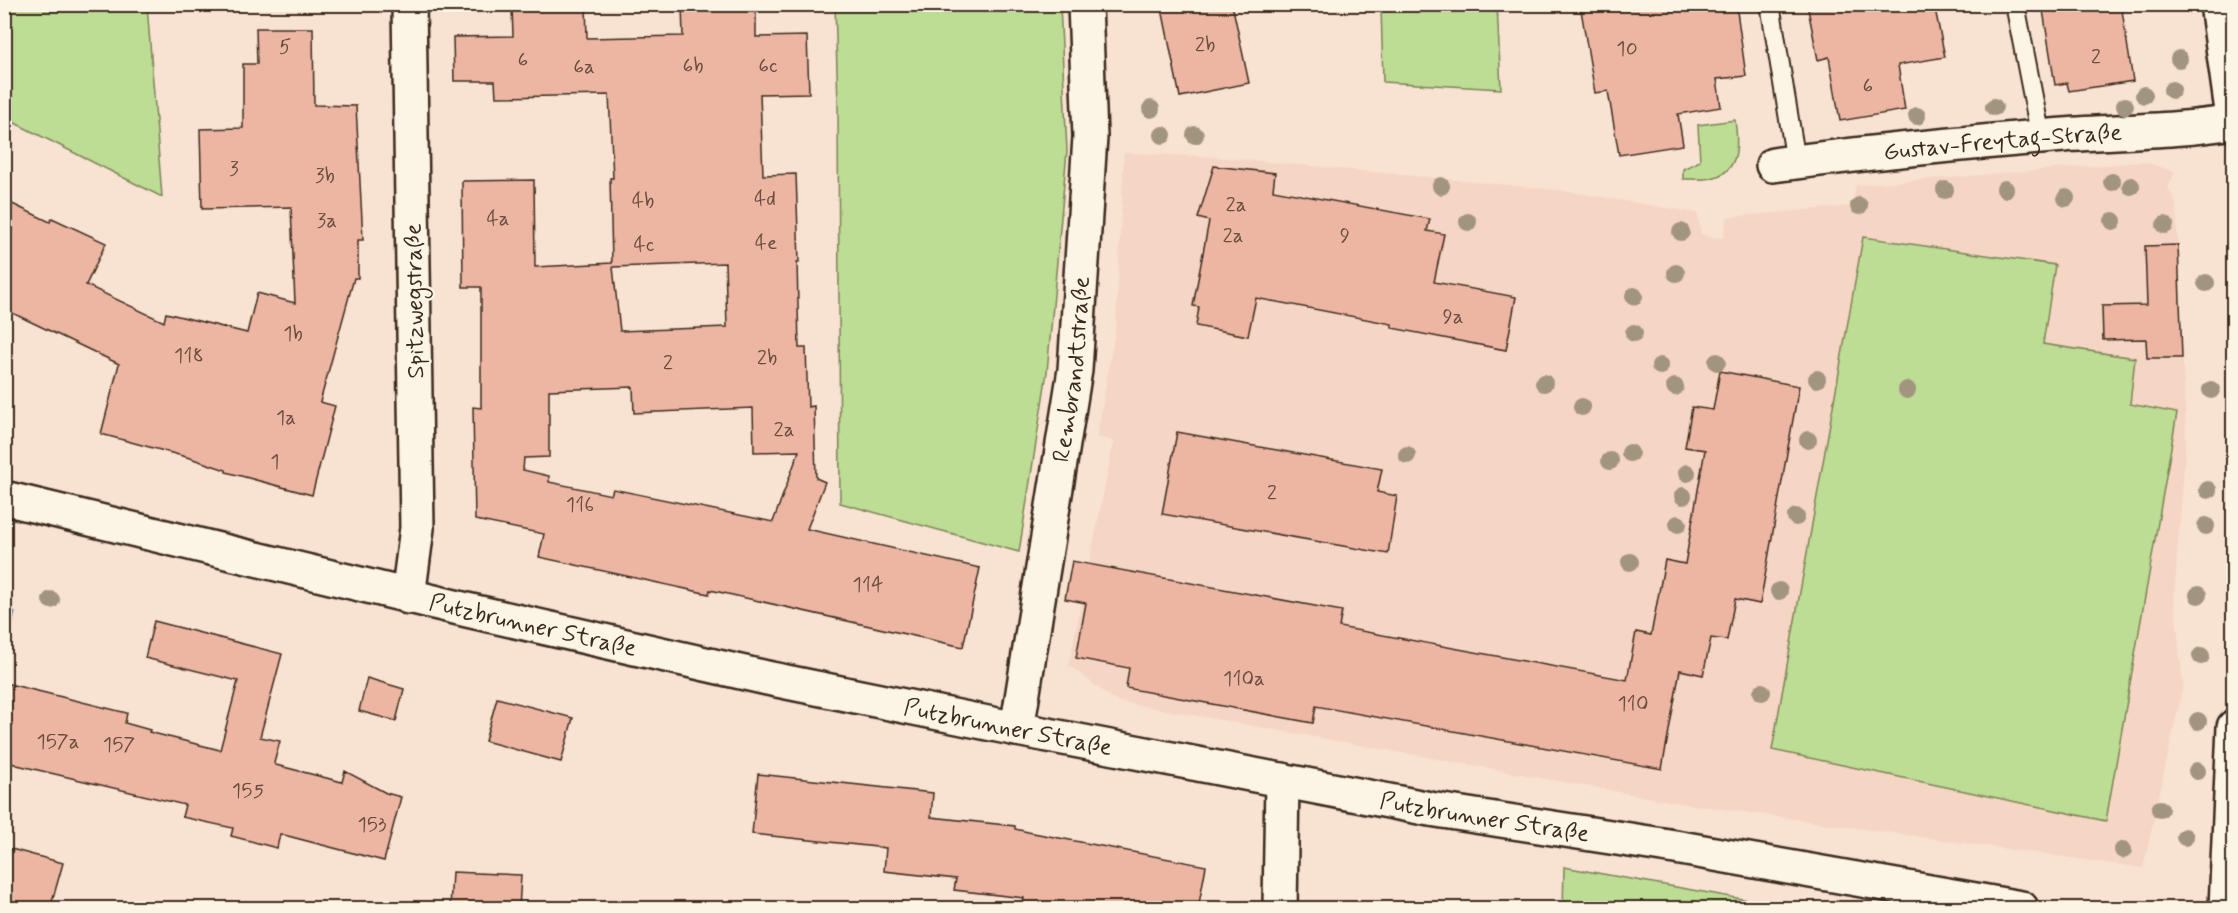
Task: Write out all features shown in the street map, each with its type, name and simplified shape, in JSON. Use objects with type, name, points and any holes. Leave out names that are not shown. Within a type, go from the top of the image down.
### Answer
[{"type":"street","name":"Spitzwegstraße","points":[[408,597],[417,528],[409,4]]},
{"type":"street","name":"Rembrandtstraße","points":[[1017,729],[1075,370],[1090,137],[1085,4]]},
{"type":"street","points":[[2217,4],[2233,124]]},
{"type":"street","name":"Gustav-Freytag-Straße","points":[[1784,164],[2041,138],[2233,124]]},
{"type":"street","name":"Putzbrunner Straße","points":[[4,498],[408,597],[767,678],[1017,729],[1430,809],[1675,847],[2021,909]]},
{"type":"street","points":[[2226,909],[2234,727]]},
{"type":"street","points":[[1280,909],[1282,780]]},
{"type":"lane","points":[[1770,4],[1784,164]]},
{"type":"lane","points":[[2014,4],[2041,138]]},
{"type":"shaded area","points":[[1124,153],[1216,157],[1558,190],[1697,213],[1701,234],[1711,238],[1723,238],[1728,217],[1852,206],[1856,185],[2144,162],[2175,172],[2168,187],[2176,204],[2186,436],[2174,598],[2183,686],[2143,868],[1681,803],[1116,701],[1069,665],[1114,441],[1097,437],[1116,327]]},
{"type":"green space","points":[[4,5],[147,5],[162,197],[5,118]]},
{"type":"green space","points":[[835,5],[1060,5],[1067,151],[1047,372],[1019,552],[840,503],[838,104]]},
{"type":"green space","points":[[1381,5],[1497,5],[1501,89],[1383,82]]},
{"type":"green space","points":[[1735,120],[1737,146],[1733,163],[1728,170],[1711,178],[1683,179],[1683,169],[1700,161],[1698,125]]},
{"type":"green space","points":[[1863,237],[2055,265],[2043,344],[2135,358],[2130,404],[2177,413],[2106,821],[1772,750]]},
{"type":"green space","points":[[1564,867],[1792,908],[1563,908]]},
{"type":"water","points":[[4,609],[15,612],[5,653]]},
{"type":"building","points":[[756,4],[756,37],[807,36],[809,93],[760,94],[763,175],[796,174],[799,348],[806,348],[808,407],[814,406],[816,478],[825,482],[807,529],[980,568],[963,647],[710,590],[709,594],[539,557],[544,534],[475,520],[473,407],[481,408],[481,287],[463,287],[462,181],[534,180],[535,267],[612,263],[610,178],[613,178],[609,95],[496,97],[495,81],[454,81],[453,37],[513,36],[512,7],[586,5],[587,38],[683,36],[682,5]],"holes":[[[725,263],[727,327],[620,331],[613,267]],[[633,387],[634,413],[753,408],[754,452],[799,451],[773,522],[613,489],[611,495],[549,482],[549,476],[523,470],[524,458],[549,457],[549,390]]]},
{"type":"building","points":[[1161,4],[1232,4],[1249,83],[1180,97]]},
{"type":"building","points":[[1580,4],[1736,4],[1746,76],[1717,79],[1721,107],[1678,114],[1683,145],[1619,155],[1608,91],[1595,93]]},
{"type":"building","points":[[1807,4],[1934,4],[1945,57],[1898,65],[1905,110],[1840,121],[1829,57],[1818,60]]},
{"type":"building","points":[[2042,4],[2121,4],[2133,81],[2069,91],[2067,83],[2055,85]]},
{"type":"building","points":[[256,28],[313,28],[314,105],[356,106],[363,240],[358,240],[358,278],[354,278],[320,402],[335,406],[312,495],[101,434],[119,364],[4,309],[4,200],[50,222],[52,218],[106,243],[86,285],[164,322],[166,313],[247,333],[257,293],[295,303],[291,207],[202,209],[200,129],[243,128],[243,64],[257,64]]},
{"type":"building","points":[[1214,166],[1275,173],[1273,190],[1430,219],[1427,231],[1444,234],[1434,282],[1516,297],[1506,350],[1392,328],[1392,324],[1256,298],[1248,336],[1196,326],[1199,307],[1193,306],[1209,221],[1198,218]]},
{"type":"building","points":[[2178,245],[2182,358],[2147,358],[2146,339],[2103,340],[2102,306],[2147,305],[2145,246]]},
{"type":"building","points":[[1720,371],[1799,386],[1760,604],[1735,599],[1727,640],[1711,638],[1703,675],[1680,670],[1662,769],[1316,706],[1313,723],[1126,688],[1129,668],[1076,658],[1086,603],[1065,599],[1072,561],[1342,611],[1339,627],[1627,680],[1636,632],[1651,635],[1665,560],[1685,564],[1705,450],[1685,447],[1692,407],[1713,410]]},
{"type":"building","points":[[1177,432],[1382,469],[1377,492],[1397,496],[1388,554],[1162,514]]},
{"type":"building","points":[[154,621],[282,654],[260,737],[280,741],[274,763],[276,765],[342,782],[345,771],[386,793],[401,797],[384,861],[280,834],[277,848],[231,836],[233,828],[182,817],[185,805],[4,760],[4,705],[9,684],[127,713],[125,723],[150,730],[149,732],[220,750],[238,681],[145,658]]},
{"type":"building","points":[[367,678],[404,689],[396,721],[359,711]]},
{"type":"building","points":[[497,698],[573,718],[561,762],[485,741]]},
{"type":"building","points":[[758,774],[933,793],[931,817],[1015,826],[1015,829],[1028,832],[1206,866],[1198,909],[1022,909],[1024,898],[954,890],[956,879],[884,871],[886,848],[752,834]]},
{"type":"building","points":[[4,847],[63,863],[50,909],[4,909]]},
{"type":"building","points":[[452,872],[521,875],[519,909],[450,909]]}]
